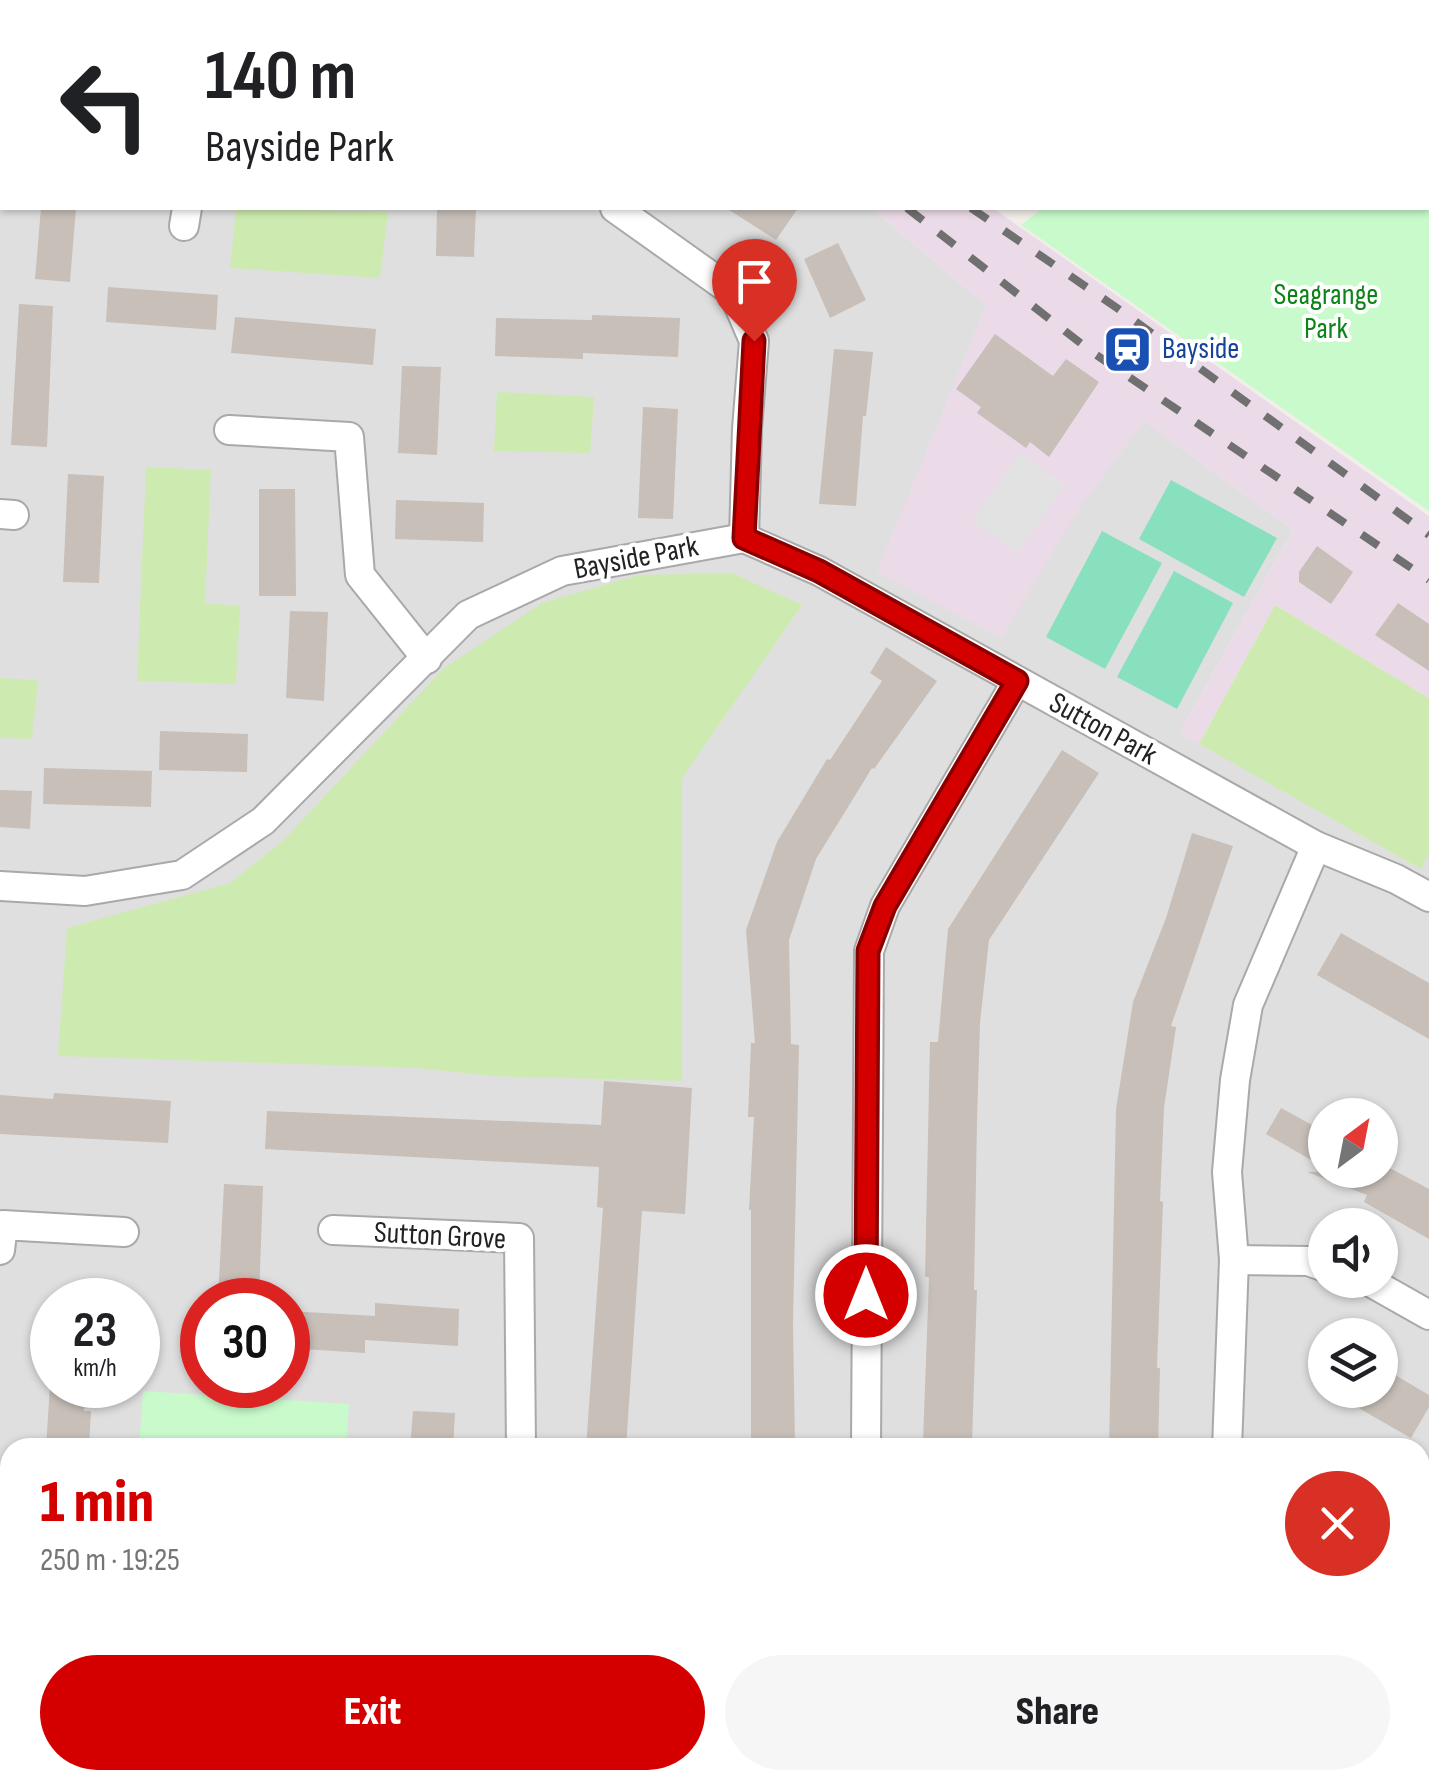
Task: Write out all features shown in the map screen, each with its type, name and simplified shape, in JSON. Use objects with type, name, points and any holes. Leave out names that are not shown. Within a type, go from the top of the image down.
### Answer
[{"type":"street","points":[[618,210],[732,292],[754,341],[744,538],[819,571],[1017,681]]},
{"type":"street","points":[[229,430],[349,437],[360,575],[427,659]]},
{"type":"street","name":"Bayside Park","points":[[0,886],[86,892],[182,875],[263,821],[468,615],[562,571],[744,538]]},
{"type":"street","name":"Sutton Park","points":[[866,1438],[868,951],[885,906],[1017,681],[1316,846],[1429,897]]},
{"type":"street","points":[[1227,1438],[1234,1260],[1227,1172],[1236,1080],[1248,1005],[1316,846]]},
{"type":"street","points":[[0,1250],[3,1225],[124,1232]]},
{"type":"street","name":"Sutton Grove","points":[[333,1230],[519,1238],[521,1438]]},
{"type":"street","points":[[1234,1260],[1308,1261]]},
{"type":"street","points":[[1398,1298],[1429,1315]]},
{"type":"shaded area","points":[[0,210],[873,210],[986,305],[1293,530],[1180,733],[1198,743],[1429,698],[1429,1438],[0,1438]]},
{"type":"shaded area","points":[[873,210],[996,210],[1429,516],[1429,698],[1275,605],[1199,744],[1180,733],[1293,530],[1144,421],[1076,513],[1001,638],[877,572],[986,305]]},
{"type":"shaded area","points":[[1020,453],[1065,485],[1017,553],[972,520]]},
{"type":"green space","points":[[236,210],[388,212],[380,278],[230,268]]},
{"type":"green space","name":"Seagrange Park","points":[[1040,210],[1429,210],[1429,511],[1021,225]]},
{"type":"green space","points":[[497,392],[594,397],[590,453],[494,451]]},
{"type":"green space","points":[[146,467],[211,470],[205,603],[240,606],[236,684],[137,681]]},
{"type":"green space","points":[[1171,480],[1277,538],[1244,597],[1139,539]]},
{"type":"green space","points":[[1102,531],[1162,563],[1105,669],[1046,637]]},
{"type":"green space","points":[[1174,571],[1233,603],[1177,709],[1117,677]]},
{"type":"green space","points":[[732,573],[802,605],[682,778],[682,1081],[58,1056],[67,928],[230,883],[284,840],[443,669],[542,603],[638,575]]},
{"type":"green space","points":[[1275,605],[1429,698],[1429,853],[1421,869],[1199,744]]},
{"type":"green space","points":[[0,678],[38,680],[32,739],[0,738]]},
{"type":"green space","points":[[160,1392],[180,1393],[180,1408],[310,1408],[310,1402],[349,1404],[347,1438],[140,1438],[142,1408],[160,1408]]},
{"type":"building","points":[[41,210],[76,210],[70,282],[35,279]]},
{"type":"building","points":[[437,210],[476,210],[474,257],[436,256]]},
{"type":"building","points":[[729,210],[797,210],[776,240]]},
{"type":"building","points":[[838,243],[866,300],[830,318],[804,259]]},
{"type":"building","points":[[108,287],[218,295],[216,330],[106,322]]},
{"type":"building","points":[[19,304],[53,306],[47,447],[11,445]]},
{"type":"building","points":[[592,315],[680,318],[678,357],[583,353],[583,359],[495,356],[496,318],[592,320]]},
{"type":"building","points":[[235,317],[376,329],[373,365],[231,353]]},
{"type":"building","points":[[995,334],[1053,376],[1066,359],[1099,382],[1049,457],[1030,442],[1026,448],[977,413],[981,407],[956,389]]},
{"type":"building","points":[[834,349],[873,352],[856,506],[819,504]]},
{"type":"building","points":[[402,366],[441,367],[437,455],[398,453]]},
{"type":"building","points":[[643,407],[678,409],[673,519],[638,518]]},
{"type":"building","points":[[68,474],[104,476],[99,583],[63,582]]},
{"type":"building","points":[[259,489],[295,489],[296,596],[259,596]]},
{"type":"building","points":[[396,500],[484,503],[483,542],[395,539]]},
{"type":"building","points":[[1317,546],[1353,572],[1331,604],[1299,582],[1299,572]]},
{"type":"building","points":[[1398,603],[1429,624],[1429,671],[1375,635]]},
{"type":"building","points":[[290,611],[328,612],[324,701],[286,698]]},
{"type":"building","points":[[886,647],[937,681],[872,768],[816,859],[789,940],[791,1044],[799,1045],[793,1323],[795,1438],[751,1438],[749,1210],[754,1117],[748,1117],[751,1043],[755,1043],[746,930],[777,842],[827,759],[830,760],[882,681],[870,673]]},
{"type":"building","points":[[160,731],[248,734],[247,772],[159,770]]},
{"type":"building","points":[[1062,750],[1099,773],[989,940],[980,1023],[972,1438],[923,1438],[929,1277],[925,1277],[930,1042],[938,1042],[948,929]]},
{"type":"building","points":[[44,768],[152,771],[151,807],[43,804]]},
{"type":"building","points":[[0,790],[32,791],[30,829],[0,827]]},
{"type":"building","points":[[1192,833],[1233,846],[1171,1026],[1176,1027],[1164,1108],[1160,1201],[1163,1202],[1158,1438],[1109,1438],[1116,1109],[1133,1002],[1166,918]]},
{"type":"building","points":[[1341,933],[1429,983],[1429,1039],[1317,975]]},
{"type":"building","points":[[604,1081],[692,1088],[685,1214],[642,1211],[627,1438],[587,1438],[603,1208],[597,1207],[599,1167],[265,1149],[267,1111],[601,1125]]},
{"type":"building","points":[[54,1093],[171,1101],[168,1143],[0,1134],[0,1095],[53,1099]]},
{"type":"building","points":[[1281,1108],[1308,1123],[1308,1158],[1266,1134]]},
{"type":"building","points":[[1398,1172],[1429,1189],[1429,1239],[1398,1221],[1398,1208],[1375,1208],[1364,1202],[1367,1195],[1349,1188],[1398,1188]]},
{"type":"building","points":[[224,1184],[263,1186],[260,1278],[219,1278]]},
{"type":"building","points":[[375,1303],[459,1309],[458,1346],[365,1340],[365,1353],[310,1349],[310,1312],[375,1316]]},
{"type":"building","points":[[1398,1377],[1429,1395],[1429,1407],[1411,1438],[1358,1408],[1398,1408]]},
{"type":"building","points":[[49,1408],[91,1411],[90,1438],[47,1438]]},
{"type":"building","points":[[413,1411],[455,1413],[454,1438],[411,1438]]},
{"type":"railway","points":[[910,210],[1092,352],[1429,580]]},
{"type":"railway","points":[[974,210],[1117,308],[1429,535]]},
{"type":"place","name":"Bayside","points":[[1127,349]]},
{"type":"route","points":[[754,341],[744,538],[819,571],[1017,681],[885,906],[868,951],[866,1295]]}]
